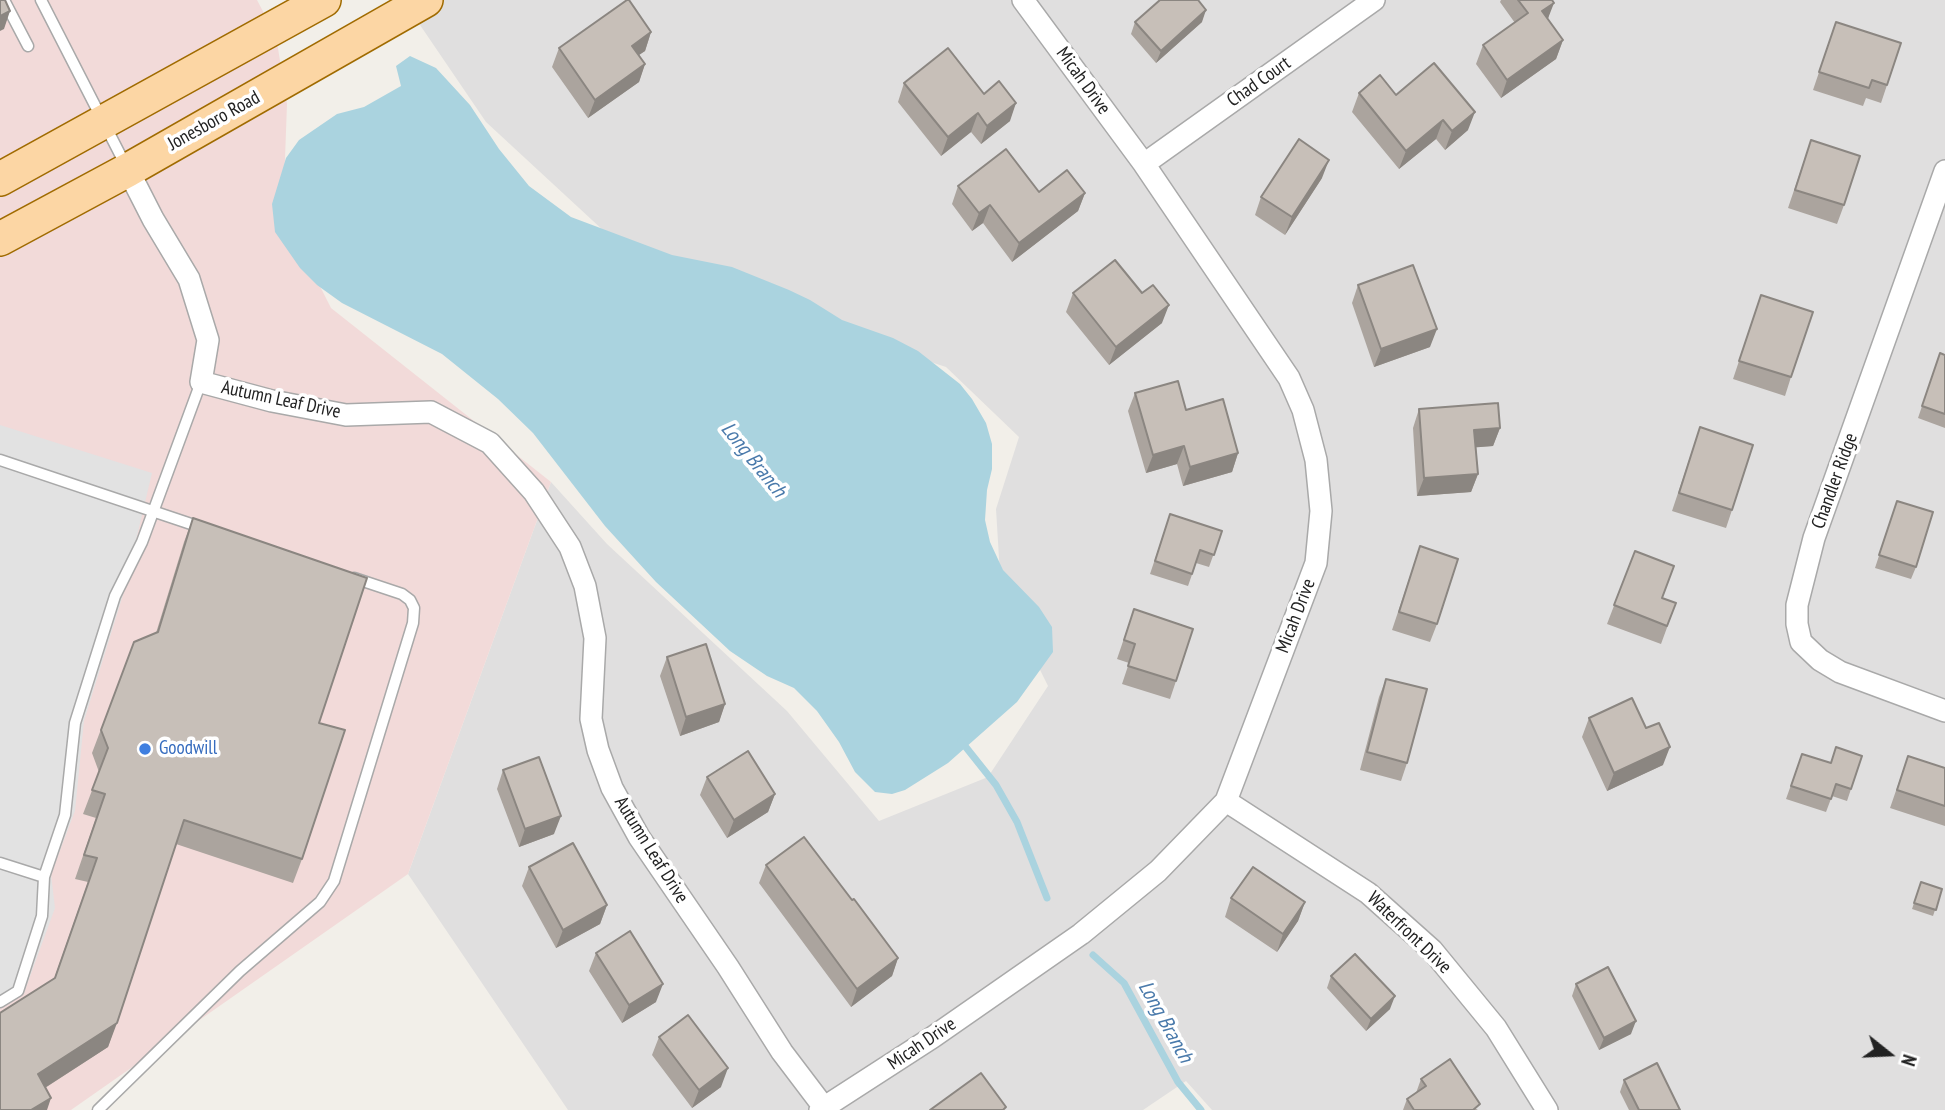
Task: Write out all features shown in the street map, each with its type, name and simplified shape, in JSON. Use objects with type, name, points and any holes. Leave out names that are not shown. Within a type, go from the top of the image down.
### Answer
[{"type":"main road","points":[[0,179],[324,0]]},
{"type":"main road","name":"Jonesboro Road","points":[[0,239],[128,170],[426,0]]},
{"type":"street","name":"Micah Drive","points":[[823,1109],[933,1037],[1081,934],[1158,871],[1226,801],[1316,563],[1321,511],[1316,460],[1303,410],[1289,379],[1144,164],[1023,0]]},
{"type":"street","name":"Chad Court","points":[[1144,164],[1374,0]]},
{"type":"street","name":"Autumn Leaf Drive","points":[[128,170],[153,219],[189,279],[208,340],[201,382],[272,401],[346,415],[431,412],[490,443],[534,492],[570,547],[585,586],[595,638],[591,719],[598,750],[612,788],[639,837],[823,1109]]},
{"type":"street","name":"Chandler Ridge","points":[[1945,171],[1815,538],[1797,605],[1797,624],[1801,642],[1820,660],[1840,672],[1945,711]]},
{"type":"street","name":"Waterfront Drive","points":[[1226,801],[1368,893],[1432,950],[1496,1028],[1547,1110]]},
{"type":"lane","points":[[4,0],[28,46]]},
{"type":"lane","points":[[41,0],[128,170]]},
{"type":"lane","points":[[0,1002],[18,991],[42,916],[44,877],[65,815],[75,723],[115,596],[142,542],[201,382]]},
{"type":"lane","points":[[0,460],[219,533]]},
{"type":"lane","points":[[99,1110],[240,971],[320,902],[334,881],[413,623],[414,608],[410,600],[402,594],[337,572]]},
{"type":"lane","points":[[0,863],[44,877]]},
{"type":"shaded area","points":[[0,0],[257,0],[276,36],[287,104],[283,213],[331,308],[551,482],[408,874],[71,1110],[0,1110]]},
{"type":"shaded area","points":[[403,0],[1945,0],[1945,1110],[1212,1110],[1186,1081],[1143,1110],[568,1110],[408,874],[551,482],[607,544],[787,711],[879,821],[988,777],[1048,686],[1001,591],[996,509],[1019,437],[946,367],[645,269],[486,122]]},
{"type":"shaded area","points":[[0,425],[152,473],[123,595],[84,721],[75,811],[51,874],[55,908],[24,993],[0,1009]]},
{"type":"water","points":[[410,56],[436,68],[470,105],[499,149],[529,186],[571,217],[672,255],[732,267],[789,290],[842,320],[893,338],[918,351],[960,384],[972,399],[986,423],[992,444],[992,469],[985,520],[990,542],[1003,570],[1039,607],[1052,627],[1053,652],[1017,702],[948,763],[905,790],[892,794],[875,792],[855,772],[839,742],[817,711],[794,688],[767,676],[730,651],[656,582],[605,526],[533,433],[498,399],[442,354],[342,303],[317,285],[300,268],[275,232],[272,204],[286,158],[299,140],[337,114],[364,107],[401,86],[396,66]]},
{"type":"building","points":[[0,0],[5,0],[10,11],[0,16]]},
{"type":"building","points":[[627,0],[651,32],[632,46],[645,64],[595,100],[559,48]]},
{"type":"building","points":[[1160,0],[1198,0],[1206,10],[1161,51],[1135,22]]},
{"type":"building","points":[[1518,0],[1552,0],[1554,3],[1542,11],[1563,40],[1507,80],[1483,45],[1528,13]]},
{"type":"building","points":[[1836,22],[1901,43],[1887,85],[1872,80],[1869,88],[1819,72]]},
{"type":"building","points":[[948,48],[984,94],[999,81],[1016,103],[987,126],[978,113],[948,137],[904,83]]},
{"type":"building","points":[[1434,63],[1475,112],[1452,131],[1443,120],[1406,151],[1359,93],[1380,75],[1396,95]]},
{"type":"building","points":[[1299,139],[1329,160],[1292,217],[1261,197]]},
{"type":"building","points":[[1811,140],[1860,156],[1844,205],[1795,190]]},
{"type":"building","points":[[1006,149],[1039,192],[1067,170],[1085,193],[1019,243],[990,205],[979,213],[958,186]]},
{"type":"building","points":[[1115,260],[1142,293],[1153,285],[1169,305],[1116,347],[1073,293]]},
{"type":"building","points":[[1413,265],[1437,329],[1381,349],[1358,285]]},
{"type":"building","points":[[1761,295],[1813,312],[1791,377],[1739,361]]},
{"type":"building","points":[[1940,353],[1945,355],[1945,414],[1922,406]]},
{"type":"building","points":[[1178,381],[1186,410],[1223,399],[1238,453],[1190,467],[1184,446],[1153,455],[1135,393]]},
{"type":"building","points":[[1498,403],[1500,428],[1474,430],[1478,474],[1424,478],[1419,409]]},
{"type":"building","points":[[1700,427],[1753,445],[1732,510],[1679,493]]},
{"type":"building","points":[[1897,501],[1933,512],[1916,567],[1879,555]]},
{"type":"building","points":[[1170,514],[1222,531],[1214,555],[1200,550],[1192,574],[1155,561]]},
{"type":"building","points":[[193,518],[367,578],[319,723],[345,730],[302,859],[184,820],[117,1023],[38,1074],[51,1098],[31,1110],[0,1110],[0,1013],[55,978],[97,858],[84,855],[105,794],[92,790],[108,748],[101,730],[134,642],[158,632]]},
{"type":"building","points":[[1420,546],[1458,559],[1437,624],[1399,612]]},
{"type":"building","points":[[1635,551],[1674,566],[1662,598],[1676,603],[1667,626],[1614,605]]},
{"type":"building","points":[[1134,609],[1193,629],[1176,681],[1128,666],[1135,644],[1124,640]]},
{"type":"building","points":[[706,644],[725,704],[686,717],[667,657]]},
{"type":"building","points":[[1386,679],[1427,689],[1407,763],[1367,752]]},
{"type":"building","points":[[1632,698],[1646,728],[1659,723],[1670,747],[1614,773],[1589,718]]},
{"type":"building","points":[[1836,747],[1862,756],[1851,789],[1836,784],[1831,799],[1791,786],[1802,754],[1831,763]]},
{"type":"building","points":[[748,751],[775,794],[734,820],[707,777]]},
{"type":"building","points":[[1908,756],[1945,768],[1945,806],[1897,790]]},
{"type":"building","points":[[539,757],[561,816],[525,829],[503,770]]},
{"type":"building","points":[[804,837],[898,958],[857,989],[766,865]]},
{"type":"building","points":[[573,843],[607,905],[563,930],[529,867]]},
{"type":"building","points":[[1253,867],[1305,902],[1283,934],[1231,898]]},
{"type":"building","points":[[1921,882],[1942,889],[1936,910],[1914,903]]},
{"type":"building","points":[[630,931],[663,984],[629,1005],[596,953]]},
{"type":"building","points":[[1355,954],[1395,996],[1371,1019],[1331,976]]},
{"type":"building","points":[[1608,967],[1636,1021],[1604,1038],[1576,984]]},
{"type":"building","points":[[688,1015],[728,1068],[699,1090],[659,1037]]},
{"type":"building","points":[[1450,1059],[1480,1104],[1473,1110],[1414,1110],[1407,1099],[1426,1086],[1421,1079]]},
{"type":"building","points":[[1657,1063],[1680,1110],[1639,1110],[1624,1080]]},
{"type":"building","points":[[981,1073],[1006,1107],[1003,1110],[930,1110]]},
{"type":"waterway","name":"Long Branch","points":[[961,741],[996,785],[1017,822],[1047,898]]},
{"type":"waterway","name":"Long Branch","points":[[1093,955],[1124,983],[1178,1082],[1201,1110]]},
{"type":"place","name":"Goodwill","points":[[145,749]]}]
